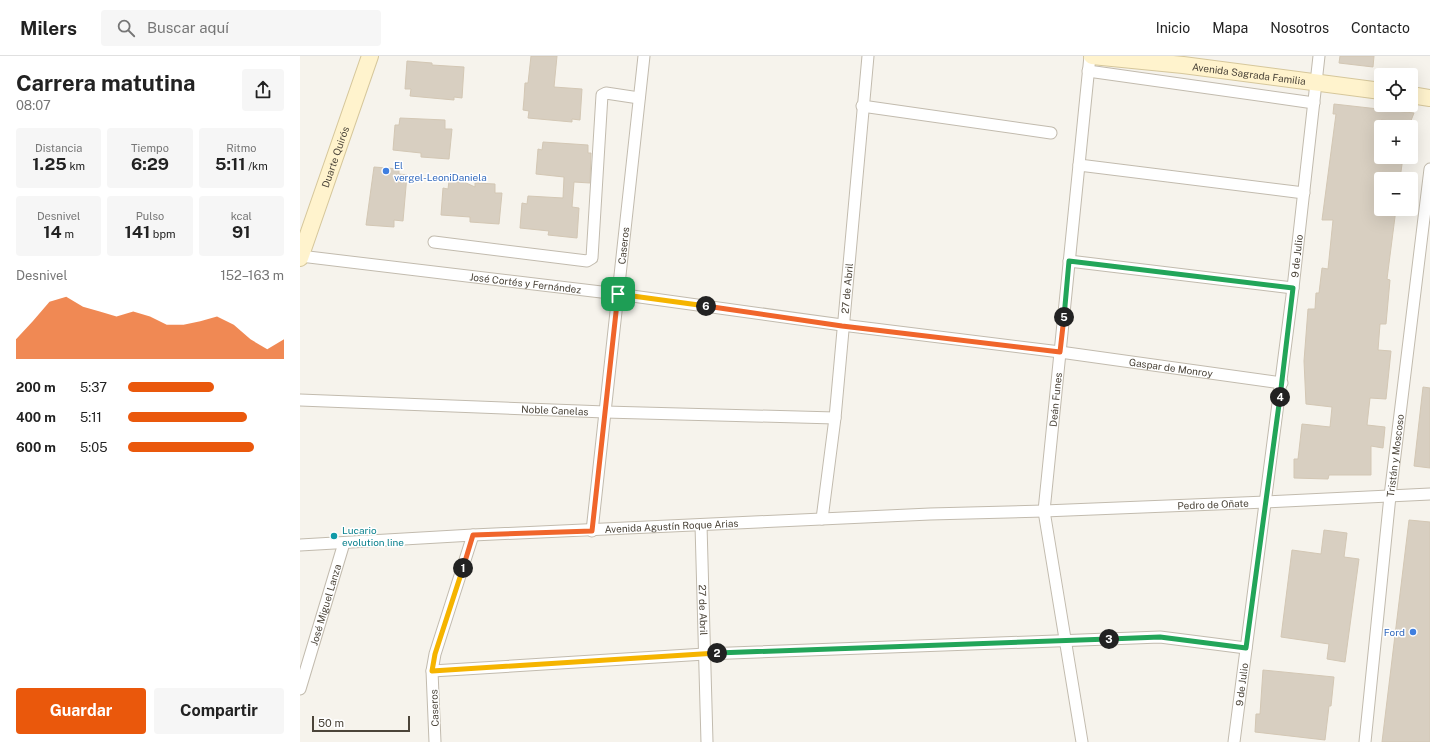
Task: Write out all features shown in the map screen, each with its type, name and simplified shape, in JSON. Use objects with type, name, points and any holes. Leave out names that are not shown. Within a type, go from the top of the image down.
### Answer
[{"type":"main road","name":"Duarte Quirós","points":[[300,257],[370,56]]},
{"type":"main road","name":"Avenida Sagrada Familia","points":[[1090,61],[1184,65],[1374,90]]},
{"type":"main road","points":[[1418,96],[1430,98]]},
{"type":"street","name":"Caseros","points":[[592,531],[644,56]]},
{"type":"street","name":"27 de Abril","points":[[822,519],[834,418],[862,106],[868,56]]},
{"type":"street","name":"9 de Julio","points":[[1234,742],[1282,383],[1319,56]]},
{"type":"street","points":[[1090,61],[1314,103]]},
{"type":"street","name":"Deán Funes","points":[[1082,742],[1044,511],[1090,61]]},
{"type":"street","points":[[434,242],[587,261],[592,258],[602,95],[606,93],[639,98]]},
{"type":"street","points":[[862,106],[1051,132]]},
{"type":"street","points":[[1079,165],[1304,193]]},
{"type":"street","name":"Tristán y Moscoso","points":[[1365,742],[1390,496],[1430,169]]},
{"type":"street","name":"José Cortés y Fernández","points":[[300,257],[618,294],[842,326],[1060,352]]},
{"type":"street","points":[[1069,261],[1293,288]]},
{"type":"street","name":"Gaspar de Monroy","points":[[1060,352],[1282,383]]},
{"type":"street","name":"Noble Canelas","points":[[300,400],[605,412],[834,418]]},
{"type":"street","name":"Pedro de Oñate","points":[[1044,511],[1430,494]]},
{"type":"street","name":"Avenida Agustín Roque Arias","points":[[300,545],[473,535],[592,531],[930,514],[1044,511]]},
{"type":"street","name":"27 de Abril","points":[[701,525],[707,742]]},
{"type":"street","name":"Caseros","points":[[435,742],[432,671],[435,654],[473,535]]},
{"type":"street","name":"José Miguel Lanza","points":[[300,690],[344,543]]},
{"type":"street","points":[[432,671],[705,654],[1160,637],[1246,648]]},
{"type":"building","points":[[531,56],[557,56],[554,87],[582,89],[580,120],[572,119],[572,122],[528,118],[529,111],[523,110],[525,83],[528,83]]},
{"type":"building","points":[[1340,56],[1374,56],[1373,67],[1339,63]]},
{"type":"building","points":[[407,61],[432,63],[432,65],[464,67],[462,98],[454,97],[454,100],[410,96],[411,89],[405,89]]},
{"type":"building","points":[[1334,104],[1374,108],[1374,112],[1414,113],[1411,120],[1374,120],[1374,164],[1402,164],[1401,172],[1374,172],[1374,216],[1395,216],[1387,279],[1390,280],[1386,324],[1380,324],[1378,350],[1391,351],[1386,399],[1370,398],[1367,425],[1385,427],[1383,448],[1371,446],[1371,475],[1329,475],[1328,479],[1294,478],[1294,459],[1298,459],[1302,424],[1330,427],[1332,407],[1306,404],[1304,361],[1308,309],[1315,309],[1316,293],[1319,293],[1322,268],[1328,269],[1333,220],[1322,220],[1336,114],[1333,114]]},
{"type":"building","points":[[400,118],[445,120],[445,129],[452,129],[449,159],[421,157],[421,153],[393,150],[395,125],[399,125]]},
{"type":"building","points":[[543,142],[588,145],[588,153],[591,153],[590,183],[574,182],[572,207],[579,208],[577,238],[548,235],[549,231],[520,228],[522,203],[527,204],[528,196],[563,198],[564,177],[536,174],[538,149],[542,150]]},
{"type":"building","points":[[374,167],[399,169],[399,174],[407,175],[403,221],[394,220],[394,227],[366,225]]},
{"type":"building","points":[[449,181],[464,182],[475,187],[475,183],[495,184],[495,193],[502,193],[499,224],[470,222],[470,217],[441,215],[443,188],[448,189]]},
{"type":"building","points":[[1423,387],[1430,388],[1430,468],[1414,466]]},
{"type":"building","name":"Ford","points":[[1409,520],[1430,522],[1430,742],[1382,742]]},
{"type":"building","points":[[1324,530],[1347,533],[1344,557],[1359,559],[1345,662],[1327,659],[1329,644],[1281,637],[1292,550],[1321,554]]},
{"type":"building","points":[[1263,670],[1334,677],[1325,740],[1255,732],[1256,714],[1260,714]]},
{"type":"place","name":"El vergel-LeoniDaniela","points":[[386,171]]},
{"type":"place","name":"Lucario evolution line","points":[[334,536]]},
{"type":"place","name":"Ford","points":[[1413,632]]},
{"type":"route","points":[[1069,261],[1293,288],[1282,383],[1246,648],[1160,637],[705,654],[432,671],[435,654],[473,535],[592,531],[618,294],[842,326],[1060,352],[1069,261]]}]
